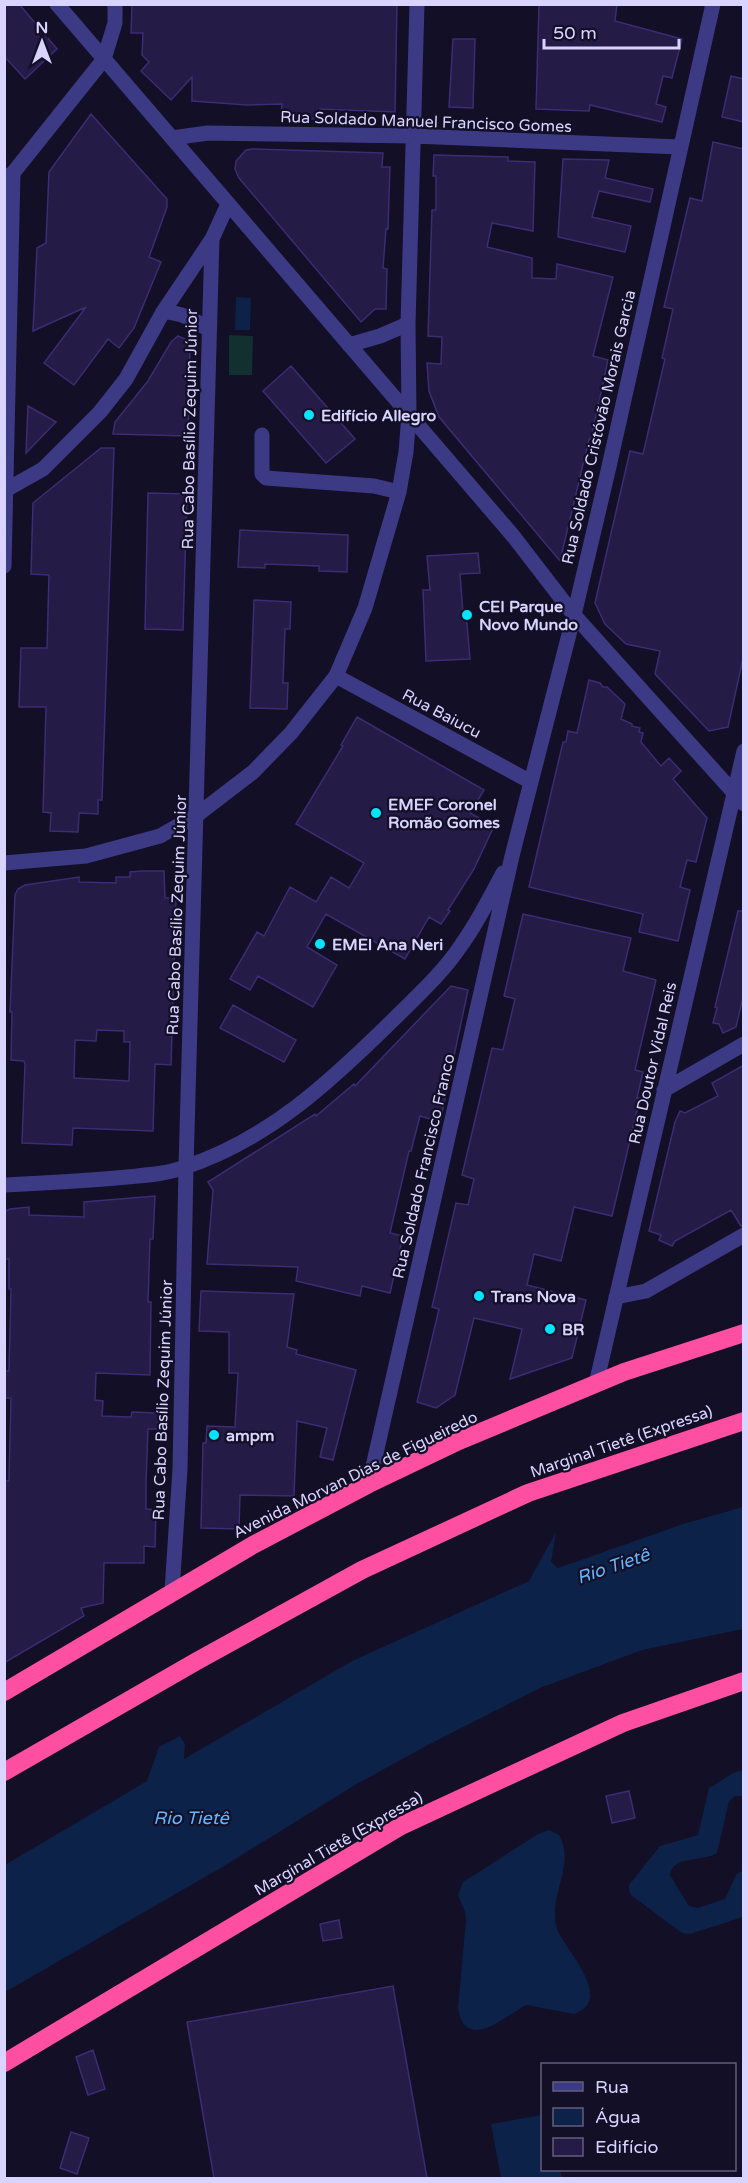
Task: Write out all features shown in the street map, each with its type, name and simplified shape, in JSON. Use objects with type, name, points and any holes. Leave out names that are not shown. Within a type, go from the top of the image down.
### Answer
[{"type":"highway","name":"Avenida Morvan Dias de Figueiredo","points":[[4,1692],[172,1591],[369,1484],[459,1441],[624,1372],[744,1333]]},
{"type":"highway","name":"Marginal Tietê (Expressa)","points":[[4,1772],[197,1661],[362,1570],[528,1493],[744,1421]]},
{"type":"highway","name":"Marginal Tietê (Expressa)","points":[[4,2063],[401,1826],[623,1723],[744,1681]]},
{"type":"street","points":[[57,4],[514,537],[574,615],[739,798]]},
{"type":"street","points":[[4,566],[9,176],[104,59],[115,23],[115,4]]},
{"type":"street","points":[[4,863],[86,856],[160,836],[197,815],[253,772],[291,733],[336,676],[365,608],[399,492],[406,452],[409,414],[408,324],[417,4]]},
{"type":"street","name":"Rua Soldado Cristóvão Morais Garcia","points":[[512,856],[574,615],[608,471],[713,4]]},
{"type":"street","name":"Rua Soldado Manuel Francisco Gomes","points":[[172,138],[208,133],[414,136],[680,147]]},
{"type":"street","points":[[5,491],[43,469],[100,412],[126,379],[163,312],[212,239],[228,204]]},
{"type":"street","name":"Rua Cabo Basílio Zequim Júnior","points":[[172,1591],[180,1469],[186,1167],[212,239]]},
{"type":"street","points":[[163,312],[189,317],[209,330]]},
{"type":"street","points":[[349,345],[380,336],[408,324]]},
{"type":"street","points":[[262,435],[262,474],[266,478],[374,486],[399,492]]},
{"type":"street","name":"Rua Baiucu","points":[[336,676],[531,782]]},
{"type":"street","name":"Rua Doutor Vidal Reis","points":[[596,1384],[664,1090],[739,798],[744,751]]},
{"type":"street","points":[[4,1185],[101,1180],[159,1174],[186,1167],[244,1142],[282,1119],[349,1064],[438,974],[461,946],[478,919],[512,856]]},
{"type":"street","name":"Rua Soldado Francisco Franco","points":[[369,1484],[512,856]]},
{"type":"street","points":[[664,1090],[744,1044]]},
{"type":"street","points":[[616,1298],[646,1292],[744,1235]]},
{"type":"green space","points":[[229,335],[253,336],[252,375],[229,375]]},
{"type":"water","points":[[236,297],[251,298],[250,330],[235,330]]},
{"type":"water","name":"Rio Tietê","points":[[743,1507],[743,1629],[642,1650],[540,1688],[355,1785],[219,1869],[5,1992],[5,1865],[147,1781],[159,1747],[180,1736],[185,1744],[184,1759],[352,1661],[529,1581],[556,1532],[551,1562],[558,1568],[683,1524]]},
{"type":"water","points":[[740,1771],[743,1772],[743,1796],[735,1796],[729,1801],[717,1853],[677,1864],[670,1875],[689,1906],[698,1908],[725,1899],[736,1875],[743,1870],[743,1917],[690,1934],[682,1933],[632,1896],[629,1885],[660,1846],[698,1835],[709,1788]]},
{"type":"water","points":[[549,1830],[559,1835],[564,1846],[565,1858],[555,1907],[555,1919],[558,1931],[585,1975],[590,1998],[585,2007],[574,2014],[526,2005],[488,2028],[478,2030],[469,2028],[462,2021],[458,2008],[466,1920],[458,1895],[463,1882],[538,1834]]},
{"type":"water","points":[[541,2115],[541,2171],[560,2171],[562,2178],[501,2178],[491,2124]]},
{"type":"building","points":[[4,4],[19,4],[57,49],[25,79],[4,56]]},
{"type":"building","points":[[132,4],[397,4],[395,112],[320,109],[320,119],[281,118],[282,104],[247,105],[192,101],[192,77],[171,100],[141,71],[149,62],[142,55],[143,33],[131,33]]},
{"type":"building","points":[[539,4],[617,4],[615,21],[682,39],[672,78],[663,76],[656,104],[666,107],[662,122],[590,105],[589,111],[536,109]]},
{"type":"building","points":[[453,39],[475,39],[473,108],[449,107]]},
{"type":"building","points":[[731,76],[744,79],[744,122],[722,117]]},
{"type":"building","points":[[91,114],[167,199],[167,207],[149,257],[161,262],[134,328],[119,348],[108,339],[74,385],[44,363],[86,307],[33,331],[37,248],[46,243],[49,172]]},
{"type":"building","points":[[713,142],[744,149],[744,654],[728,727],[709,731],[655,674],[660,651],[626,644],[605,624],[595,603],[630,451],[643,454],[665,359],[662,358],[673,309],[664,307],[690,198],[702,201]]},
{"type":"building","points":[[246,150],[383,153],[382,167],[390,167],[388,229],[386,229],[383,268],[387,269],[386,309],[375,309],[361,322],[239,178],[235,169],[236,161]]},
{"type":"building","points":[[434,155],[508,157],[508,161],[535,162],[533,231],[492,223],[487,247],[532,258],[532,278],[556,279],[557,264],[613,277],[593,356],[608,360],[591,439],[589,439],[560,561],[439,417],[429,391],[427,363],[441,364],[442,337],[428,336],[432,210],[436,210]]},
{"type":"building","points":[[563,159],[609,160],[605,178],[653,189],[650,202],[599,191],[592,217],[631,226],[625,252],[558,237]]},
{"type":"building","points":[[178,336],[187,340],[190,346],[188,436],[113,434],[115,422],[148,381],[171,342]]},
{"type":"building","name":"Edifício Allegro","points":[[291,366],[355,439],[326,463],[263,391]]},
{"type":"building","points":[[28,406],[56,422],[26,453]]},
{"type":"building","points":[[101,448],[114,448],[102,800],[98,800],[98,814],[79,813],[78,832],[50,831],[51,813],[43,812],[46,707],[19,707],[21,648],[47,648],[49,575],[31,574],[33,503]]},
{"type":"building","points":[[148,493],[187,494],[183,630],[145,629]]},
{"type":"building","points":[[240,530],[348,535],[347,572],[319,571],[319,566],[265,564],[265,568],[238,567]]},
{"type":"building","points":[[478,553],[480,573],[460,574],[470,659],[426,661],[423,590],[430,590],[427,556]]},
{"type":"building","points":[[254,600],[291,602],[290,629],[285,629],[283,683],[288,683],[287,709],[250,708]]},
{"type":"building","points":[[589,680],[607,687],[625,704],[621,719],[640,728],[639,732],[643,733],[641,742],[661,766],[669,758],[681,771],[673,779],[707,818],[696,862],[687,860],[680,887],[690,890],[678,941],[639,932],[643,914],[529,887],[563,742],[566,742],[568,731],[577,733]]},
{"type":"building","name":"EMEF Coronel Romão Gomes","points":[[357,717],[484,790],[470,813],[494,826],[474,869],[448,910],[450,911],[441,924],[429,917],[405,959],[326,914],[307,947],[337,965],[313,1007],[258,976],[250,990],[230,979],[257,932],[264,936],[290,887],[316,902],[331,877],[349,888],[364,863],[296,824],[343,746],[341,745]]},
{"type":"building","points":[[164,871],[165,898],[176,898],[171,1065],[155,1064],[153,1131],[73,1128],[72,1145],[22,1143],[25,1064],[24,1061],[11,1060],[12,1012],[10,1012],[15,895],[18,889],[25,885],[79,877],[79,882],[116,883],[116,877],[130,877],[130,872]],"holes":[[[97,1030],[124,1031],[124,1042],[130,1042],[129,1081],[74,1078],[75,1040],[96,1041]]]},
{"type":"building","points":[[738,911],[744,911],[744,993],[736,1027],[723,1033],[719,1024],[713,1023]]},
{"type":"building","points":[[523,914],[631,938],[623,971],[656,980],[635,1070],[643,1072],[637,1098],[640,1098],[612,1216],[574,1207],[561,1261],[534,1254],[527,1285],[586,1300],[572,1358],[510,1379],[522,1329],[474,1318],[455,1395],[436,1408],[417,1402],[439,1309],[432,1307],[456,1203],[468,1205],[474,1179],[462,1175],[492,1048],[503,1050],[515,999],[504,996]]},
{"type":"building","points":[[451,986],[468,990],[440,1122],[420,1116],[411,1151],[409,1151],[390,1233],[403,1236],[390,1293],[362,1286],[360,1296],[296,1281],[298,1267],[207,1264],[213,1190],[208,1182],[315,1114],[316,1116],[354,1084],[355,1086]]},
{"type":"building","points":[[233,1005],[296,1040],[284,1062],[220,1028]]},
{"type":"building","points":[[744,1065],[744,1225],[741,1226],[731,1210],[675,1241],[672,1246],[659,1240],[661,1235],[649,1231],[675,1122],[680,1111],[685,1113],[718,1096],[712,1083]]},
{"type":"building","points":[[155,1196],[153,1239],[150,1239],[148,1302],[151,1302],[150,1375],[96,1373],[95,1400],[103,1401],[102,1416],[131,1417],[132,1412],[158,1413],[158,1429],[148,1429],[146,1483],[146,1509],[156,1510],[155,1547],[144,1546],[144,1563],[104,1563],[103,1603],[81,1608],[84,1616],[4,1663],[4,1481],[9,1481],[11,1398],[4,1398],[4,1371],[9,1371],[11,1289],[9,1289],[9,1259],[4,1259],[4,1212],[29,1207],[29,1215],[84,1217],[84,1202]]},
{"type":"building","points":[[201,1291],[294,1294],[287,1347],[297,1350],[296,1354],[356,1370],[333,1460],[320,1457],[327,1428],[297,1421],[294,1496],[240,1495],[239,1529],[201,1528],[203,1443],[206,1443],[207,1426],[235,1427],[238,1373],[229,1373],[229,1332],[199,1331]]},
{"type":"building","points":[[629,1791],[635,1818],[612,1823],[606,1796]]},
{"type":"building","points":[[339,1920],[342,1938],[323,1941],[320,1924]]},
{"type":"building","points":[[393,1986],[427,2178],[214,2178],[187,2022]]},
{"type":"building","points":[[93,2050],[105,2089],[88,2095],[76,2057]]},
{"type":"building","points":[[71,2132],[89,2138],[77,2174],[60,2168]]},
{"type":"place","name":"Edifício Allegro","points":[[309,415]]},
{"type":"place","name":"CEI Parque Novo Mundo","points":[[467,615]]},
{"type":"place","name":"EMEF Coronel Romão Gomes","points":[[376,813]]},
{"type":"place","name":"EMEI Ana Neri","points":[[320,944]]},
{"type":"place","name":"Trans Nova","points":[[479,1296]]},
{"type":"place","name":"BR","points":[[550,1329]]},
{"type":"place","name":"ampm","points":[[214,1435]]}]
